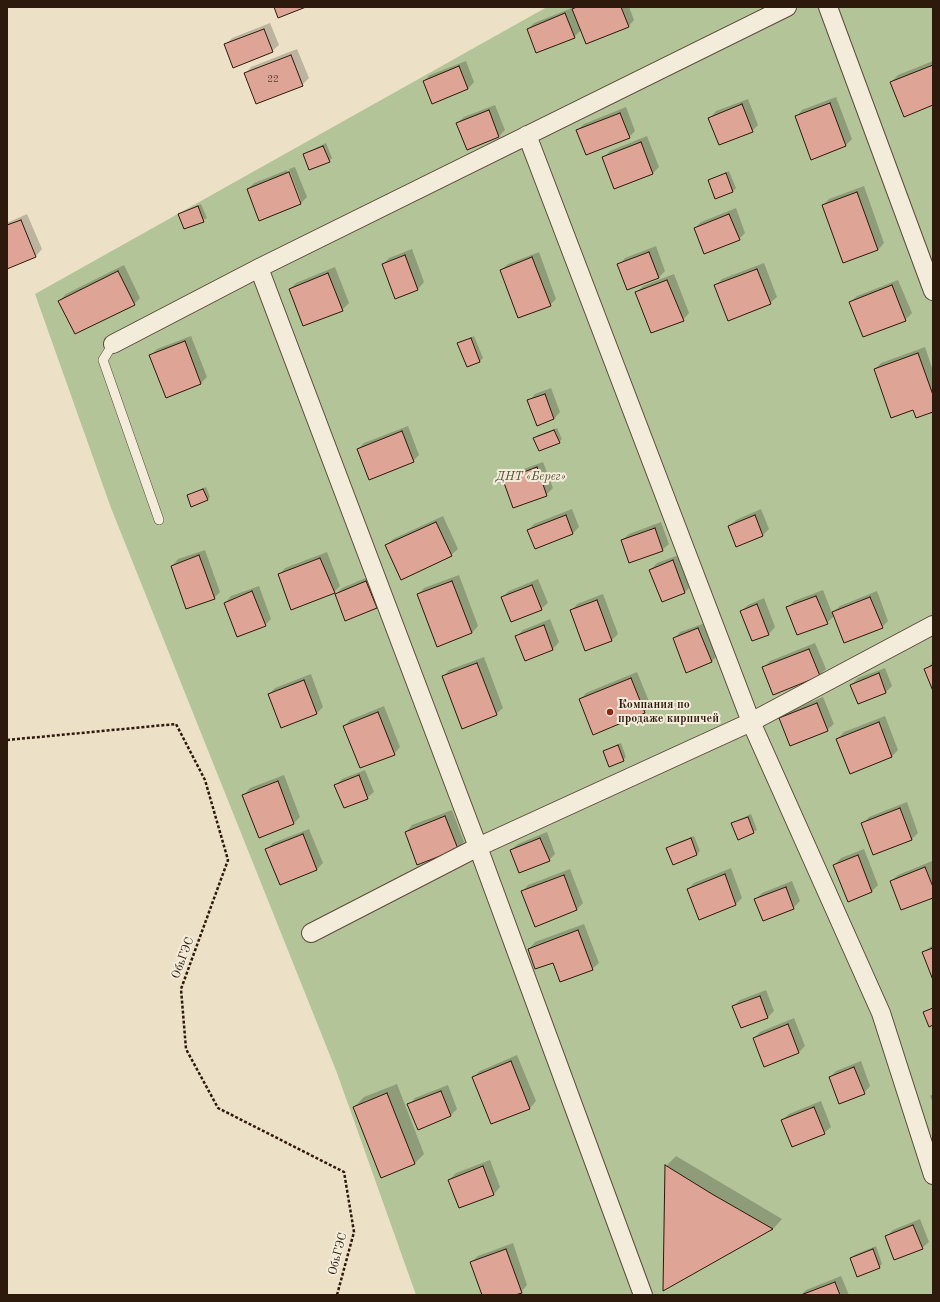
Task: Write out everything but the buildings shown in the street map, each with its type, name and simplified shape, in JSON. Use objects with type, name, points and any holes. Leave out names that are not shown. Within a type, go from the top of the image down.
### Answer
[{"type":"street","points":[[113,344],[259,268],[787,7]]},
{"type":"street","points":[[828,7],[933,291]]},
{"type":"street","points":[[527,135],[751,722],[881,1013],[933,1175]]},
{"type":"street","points":[[259,268],[478,847],[643,1295]]},
{"type":"street","points":[[311,933],[478,847],[751,722],[933,625]]},
{"type":"lane","points":[[113,344],[103,360],[160,520]]},
{"type":"path","name":"ОбьГЭС","points":[[7,740],[176,724],[205,780],[228,860],[181,989],[186,1049],[218,1108],[344,1172],[354,1232],[337,1295]]},
{"type":"green space","name":"ДНТ «Берег»","points":[[547,7],[933,7],[933,1295],[416,1295],[337,1073],[111,508],[35,294]]},
{"type":"place","name":"Компания по продаже кирпичей","points":[[610,712]]}]
